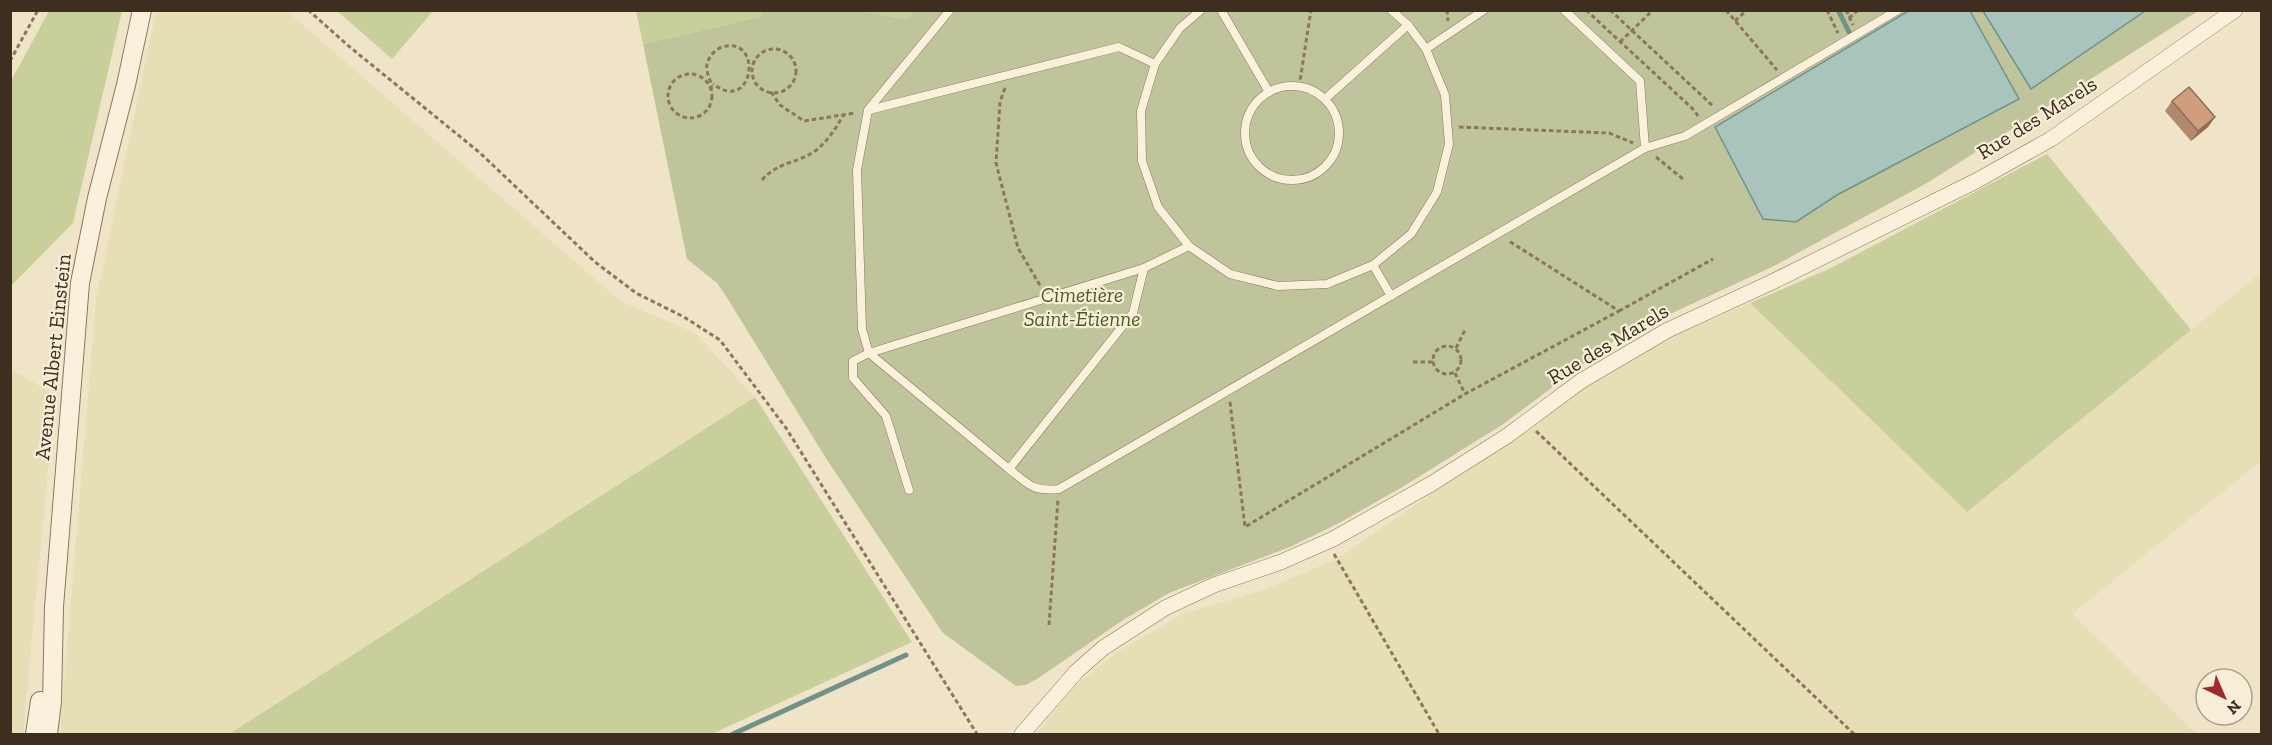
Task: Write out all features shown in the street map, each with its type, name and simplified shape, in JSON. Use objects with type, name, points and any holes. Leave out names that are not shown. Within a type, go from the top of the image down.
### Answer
[{"type":"street","name":"Avenue Albert Einstein","points":[[48,735],[54,607],[80,283],[97,198],[126,85],[142,10]]},
{"type":"street","name":"Rue des Marels","points":[[1022,735],[1077,671],[1103,648],[1165,608],[1214,585],[1281,562],[1328,541],[1431,484],[1507,436],[1581,381],[1668,330],[1770,283],[1976,181],[2051,139],[2235,10]]},
{"type":"street","name":"Avenue Albert Einstein","points":[[35,735],[54,607]]},
{"type":"lane","points":[[950,10],[868,110],[857,170],[862,329],[869,353],[1029,485],[1044,491],[1059,489],[1645,148],[1685,136],[1898,10]]},
{"type":"lane","points":[[1201,10],[1180,28],[1155,64],[1141,111],[1142,161],[1158,207],[1189,246],[1230,274],[1278,286],[1327,284],[1373,266],[1411,234],[1437,192],[1449,144],[1445,95],[1426,50],[1408,26],[1391,10]]},
{"type":"lane","points":[[1221,10],[1269,92]]},
{"type":"lane","points":[[1426,50],[1484,10]]},
{"type":"lane","points":[[1564,10],[1640,81],[1645,148]]},
{"type":"lane","points":[[1325,99],[1408,26]]},
{"type":"lane","points":[[868,110],[1119,47],[1155,64]]},
{"type":"lane","points":[[1299,87],[1317,93],[1325,99],[1338,121],[1339,134],[1337,147],[1323,169],[1306,178],[1286,180],[1263,170],[1254,160],[1248,148],[1246,129],[1251,111],[1269,92],[1278,88],[1299,87]]},
{"type":"lane","points":[[909,490],[886,416],[853,378],[853,361],[869,353],[1144,268],[1189,246]]},
{"type":"lane","points":[[1373,266],[1391,296]]},
{"type":"lane","points":[[1009,469],[1133,313],[1144,268]]},
{"type":"path","points":[[10,61],[38,10]]},
{"type":"path","points":[[308,10],[479,152],[596,262],[636,293],[684,317],[720,340],[786,428],[977,735]]},
{"type":"path","points":[[1299,87],[1311,10]]},
{"type":"path","points":[[1586,10],[1694,110],[1704,124]]},
{"type":"path","points":[[1610,10],[1722,114]]},
{"type":"path","points":[[1620,42],[1653,10]]},
{"type":"path","points":[[1726,10],[1784,78]]},
{"type":"path","points":[[1735,21],[1747,10]]},
{"type":"path","points":[[1827,10],[1843,43]]},
{"type":"path","points":[[1850,18],[1858,10]]},
{"type":"path","points":[[749,77],[750,63],[742,51],[736,48],[722,48],[710,56],[707,63],[708,77],[712,84],[725,90],[740,88],[749,77],[752,72],[756,58],[768,50],[782,50],[793,58],[796,72],[791,85],[779,92],[771,92],[758,86],[752,72]]},
{"type":"path","points":[[711,90],[703,78],[690,74],[683,75],[672,84],[668,98],[670,105],[680,116],[694,118],[707,110],[711,104],[712,84]]},
{"type":"path","points":[[1010,75],[1000,102],[996,163],[1018,248],[1047,298]]},
{"type":"path","points":[[771,92],[780,105],[804,121],[868,110]]},
{"type":"path","points":[[762,180],[769,172],[785,162],[815,151],[834,132],[844,114]]},
{"type":"path","points":[[1448,128],[1477,126],[1609,133],[1645,148],[1683,179]]},
{"type":"path","points":[[1497,234],[1619,311]]},
{"type":"path","points":[[1228,390],[1245,527],[1466,394],[1713,259]]},
{"type":"path","points":[[1456,348],[1466,330]]},
{"type":"path","points":[[1442,347],[1456,348],[1462,361],[1461,366],[1455,373],[1441,374],[1434,367],[1435,353],[1442,347]]},
{"type":"path","points":[[1413,362],[1433,362]]},
{"type":"path","points":[[1455,373],[1466,394]]},
{"type":"path","points":[[1526,422],[1854,735]]},
{"type":"path","points":[[1049,626],[1059,489]]},
{"type":"path","points":[[1328,541],[1336,560],[1439,735]]},
{"type":"shaded area","points":[[156,11],[287,11],[620,301],[695,333],[755,397],[229,734],[60,734],[96,301]]},
{"type":"shaded area","points":[[2261,273],[2261,461],[2072,614],[2197,734],[1036,734],[1075,686],[1117,652],[1183,614],[1263,590],[1337,559],[1524,430],[1589,381],[1675,335],[1750,303],[1967,512]]},
{"type":"shaded area","points":[[11,369],[55,395],[23,734],[10,734]]},
{"type":"green space","name":"Cimetière Saint-Étienne","points":[[766,10],[861,11],[907,19],[915,10],[2198,11],[1927,183],[1772,267],[1618,338],[1502,425],[1404,486],[1339,523],[1290,547],[1169,593],[1123,620],[1037,679],[1026,685],[1016,686],[943,633],[827,460],[726,296],[717,283],[687,259],[643,44],[760,17]]},
{"type":"green space","points":[[49,11],[122,11],[73,223],[11,286],[11,81]]},
{"type":"green space","points":[[337,11],[433,11],[392,59]]},
{"type":"green space","points":[[636,11],[766,11],[760,17],[643,44]]},
{"type":"green space","points":[[861,11],[915,11],[907,19]]},
{"type":"green space","points":[[2047,154],[2191,330],[1967,512],[1750,303],[1831,268]]},
{"type":"green space","points":[[755,397],[912,642],[712,734],[229,734]]},
{"type":"water","points":[[1910,10],[1970,11],[2019,99],[1837,195],[1796,222],[1763,219],[1715,127]]},
{"type":"water","points":[[1983,11],[2145,11],[2031,89]]},
{"type":"building","points":[[2189,87],[2215,117],[2198,131],[2172,101]]},
{"type":"waterway","points":[[1838,10],[1849,32]]},
{"type":"waterway","points":[[733,734],[906,655]]}]
